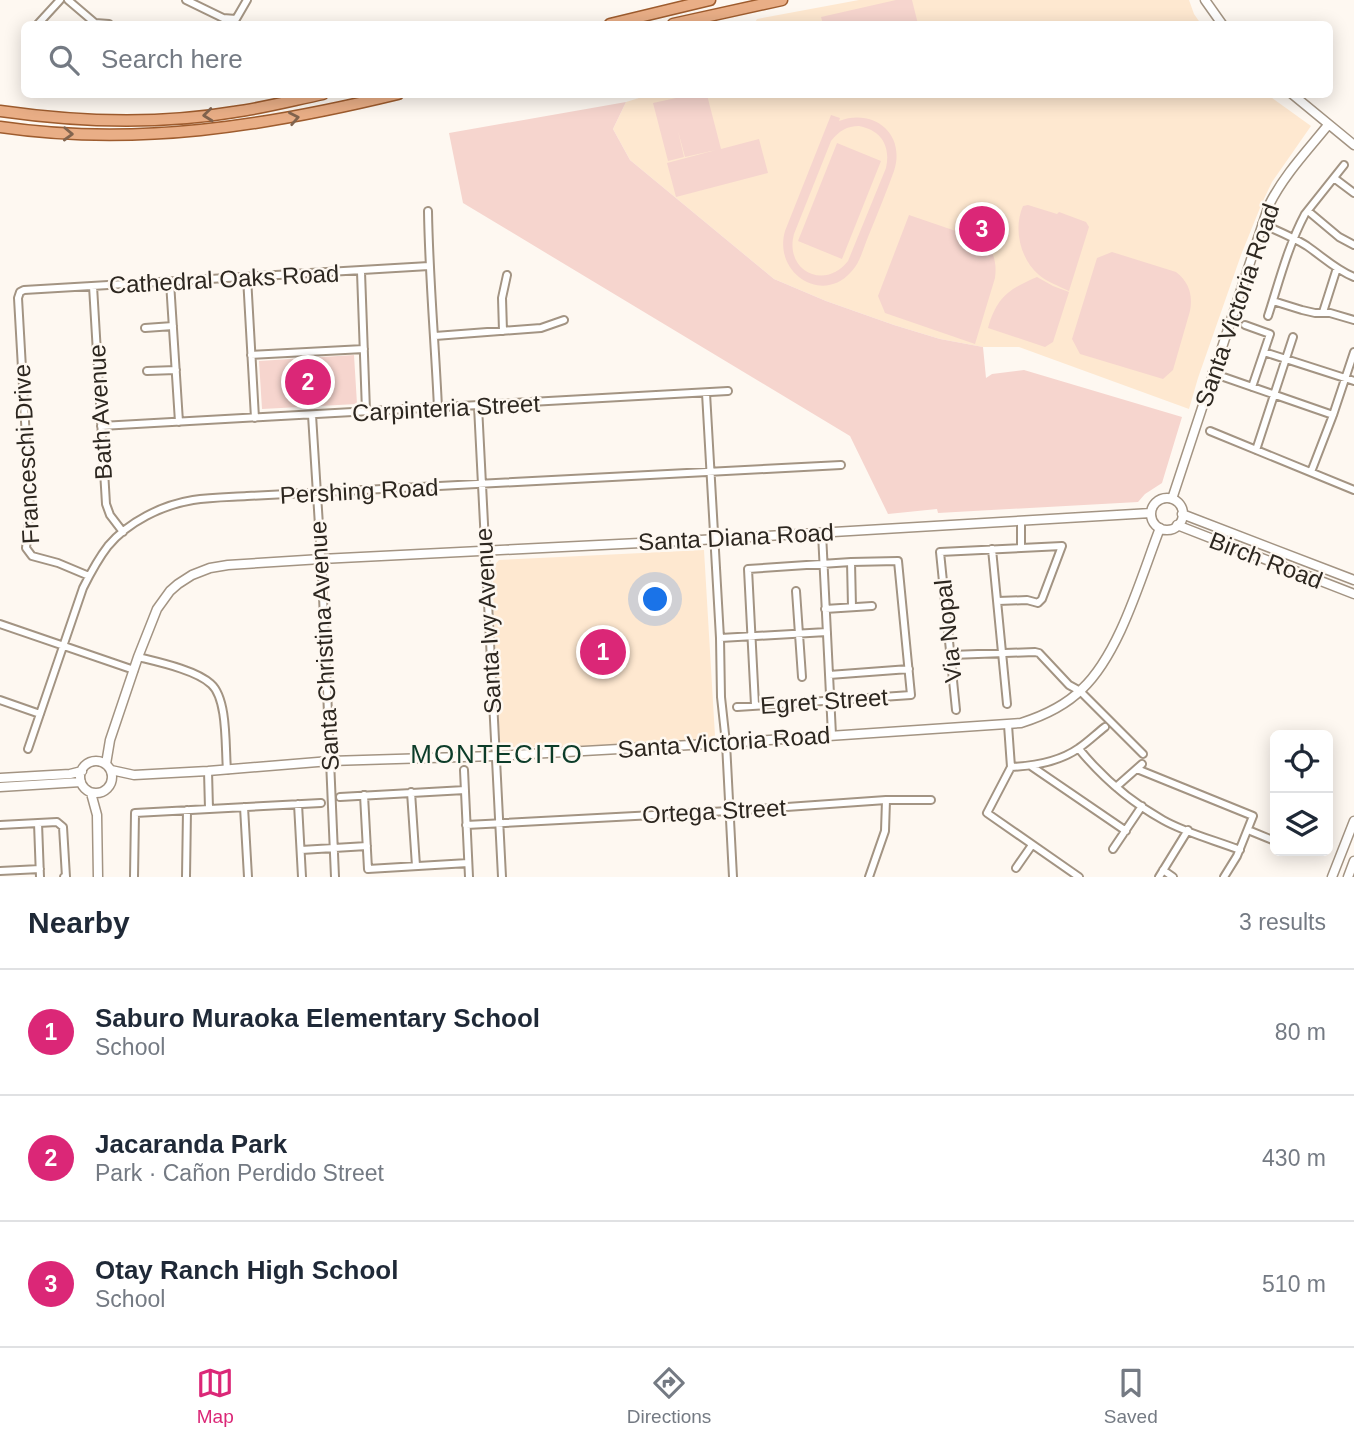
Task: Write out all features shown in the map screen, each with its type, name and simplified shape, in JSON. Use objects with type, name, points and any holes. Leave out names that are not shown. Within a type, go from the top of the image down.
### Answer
[{"type":"main road","points":[[622,21],[710,0]]},
{"type":"main road","points":[[687,21],[782,0]]},
{"type":"main road","points":[[0,111],[63,118],[172,119],[234,113],[304,98]]},
{"type":"main road","points":[[0,127],[63,134],[173,133],[290,119],[381,98]]},
{"type":"street","points":[[41,21],[60,0]]},
{"type":"street","points":[[68,0],[93,21]]},
{"type":"street","points":[[186,0],[223,18],[236,19],[247,0]]},
{"type":"street","points":[[1206,0],[1220,21]]},
{"type":"street","points":[[1297,98],[1354,145]]},
{"type":"street","name":"Santa Victoria Road","points":[[1172,499],[1262,225],[1277,190],[1328,125]]},
{"type":"street","points":[[1268,316],[1293,238],[1308,211],[1345,165]]},
{"type":"street","points":[[1334,178],[1354,193]]},
{"type":"street","points":[[428,211],[438,408]]},
{"type":"street","points":[[1308,211],[1339,237],[1354,245]]},
{"type":"street","points":[[1262,225],[1293,238],[1337,268],[1354,276]]},
{"type":"street","name":"Cathedral Oaks Road","points":[[20,292],[429,267]]},
{"type":"street","points":[[1323,312],[1337,268]]},
{"type":"street","points":[[361,272],[366,411]]},
{"type":"street","points":[[503,331],[502,298],[507,275]]},
{"type":"street","points":[[247,278],[255,418]]},
{"type":"street","points":[[170,282],[179,422]]},
{"type":"street","name":"Bath Avenue","points":[[93,286],[106,504],[110,515],[123,532]]},
{"type":"street","name":"Franceschi Drive","points":[[20,292],[18,298],[30,509],[26,548],[33,556],[89,576]]},
{"type":"street","points":[[1273,301],[1301,310],[1323,312],[1354,320]]},
{"type":"street","points":[[435,335],[541,328],[564,320]]},
{"type":"street","points":[[1245,325],[1270,334],[1252,387]]},
{"type":"street","points":[[145,328],[173,326]]},
{"type":"street","points":[[1256,450],[1293,337]]},
{"type":"street","points":[[251,355],[364,349]]},
{"type":"street","points":[[1264,352],[1354,381]]},
{"type":"street","points":[[1311,472],[1354,352]]},
{"type":"street","points":[[147,371],[176,370]]},
{"type":"street","points":[[1212,373],[1333,415]]},
{"type":"street","name":"Carpinteria Street","points":[[101,426],[729,391]]},
{"type":"street","points":[[706,393],[733,877]]},
{"type":"street","name":"Santa Ivy Avenue","points":[[478,406],[502,877]]},
{"type":"street","name":"Santa Christina Avenue","points":[[313,415],[335,877]]},
{"type":"street","points":[[1210,432],[1354,490]]},
{"type":"street","name":"Pershing Road","points":[[28,748],[89,576],[109,545],[123,532],[154,513],[176,504],[193,500],[841,465]]},
{"type":"street","points":[[1162,499],[1172,499],[1180,505],[1182,514],[1177,525],[1169,529],[1160,528],[1153,522],[1151,513],[1154,504],[1162,499]]},
{"type":"street","name":"Santa Diana Road","points":[[110,740],[157,609],[170,592],[192,575],[210,568],[321,559],[1151,513]]},
{"type":"street","name":"Birch Road","points":[[1182,514],[1354,580]]},
{"type":"street","points":[[1021,521],[1021,548]]},
{"type":"street","name":"Birch Road","points":[[1177,525],[1354,594]]},
{"type":"street","name":"Santa Victoria Road","points":[[108,767],[134,775],[330,761],[495,756],[726,743],[1021,723],[1056,708],[1080,691],[1096,674],[1112,648],[1160,528]]},
{"type":"street","points":[[822,533],[832,735]]},
{"type":"street","points":[[998,601],[1038,603],[1042,599],[1062,546],[992,549],[1007,704]]},
{"type":"street","name":"Via Nopal","points":[[956,710],[940,552],[992,549]]},
{"type":"street","points":[[1273,563],[1278,551]]},
{"type":"street","points":[[755,705],[748,569],[898,561],[909,669],[829,675]]},
{"type":"street","points":[[851,562],[852,607]]},
{"type":"street","points":[[796,591],[802,677]]},
{"type":"street","points":[[825,609],[872,606]]},
{"type":"street","points":[[0,624],[134,670]]},
{"type":"street","points":[[720,638],[827,632]]},
{"type":"street","points":[[951,655],[1035,652],[1069,685],[1080,691],[1143,754]]},
{"type":"street","points":[[138,657],[191,673],[212,684],[222,705],[227,770]]},
{"type":"street","name":"Egret Street","points":[[737,707],[911,695],[909,669]]},
{"type":"street","points":[[0,700],[40,714]]},
{"type":"street","points":[[1008,725],[1011,767],[987,813],[1079,877]]},
{"type":"street","points":[[1011,767],[1048,763],[1079,749],[1105,726]]},
{"type":"street","points":[[98,877],[97,815],[91,793],[81,782],[82,771],[87,764],[96,761],[110,740]]},
{"type":"street","points":[[91,793],[102,793],[112,782],[108,767],[110,740]]},
{"type":"street","points":[[1079,749],[1116,787],[1162,820],[1240,850]]},
{"type":"street","points":[[96,761],[108,767]]},
{"type":"street","points":[[1031,766],[1126,831]]},
{"type":"street","points":[[1116,787],[1139,766],[1254,816],[1226,876]]},
{"type":"street","points":[[0,778],[69,775],[82,771]]},
{"type":"street","points":[[208,771],[209,809]]},
{"type":"street","points":[[464,771],[469,877]]},
{"type":"street","name":"Santa Victoria Road","points":[[112,782],[134,775]]},
{"type":"street","points":[[0,787],[81,782]]},
{"type":"street","points":[[340,797],[464,790]]},
{"type":"street","points":[[411,792],[416,866]]},
{"type":"street","points":[[97,815],[102,793]]},
{"type":"street","points":[[364,795],[368,869],[468,863]]},
{"type":"street","points":[[869,877],[885,831],[886,800]]},
{"type":"street","name":"Ortega Street","points":[[466,825],[886,800],[931,800]]},
{"type":"street","points":[[134,877],[135,813],[321,803]]},
{"type":"street","points":[[298,804],[302,877]]},
{"type":"street","points":[[244,807],[248,877]]},
{"type":"street","points":[[1113,849],[1142,807]]},
{"type":"street","points":[[186,877],[187,810]]},
{"type":"street","points":[[1332,877],[1354,821]]},
{"type":"street","points":[[0,825],[57,822],[63,827],[64,877]]},
{"type":"street","points":[[0,871],[40,873],[38,823]]},
{"type":"street","points":[[1173,877],[1161,874],[1188,830]]},
{"type":"street","points":[[1248,830],[1270,839]]},
{"type":"street","points":[[1016,868],[1032,845]]},
{"type":"street","points":[[301,850],[367,846]]},
{"type":"street","points":[[1348,877],[1354,862]]},
{"type":"shaded area","points":[[859,0],[1189,0],[1199,21],[756,21]]},
{"type":"shaded area","points":[[896,0],[912,0],[917,21],[822,21],[821,17]]},
{"type":"shaded area","points":[[639,98],[1272,98],[1311,126],[1272,182],[1262,203],[1241,255],[1189,409],[1019,347],[983,347],[940,339],[826,301],[774,279],[630,160],[613,129],[626,102]]},
{"type":"shaded area","points":[[676,98],[708,98],[721,149],[759,139],[768,173],[676,197],[667,163],[716,150],[685,157],[678,131],[684,157],[668,161],[653,103]]},
{"type":"shaded area","points":[[626,102],[613,129],[630,160],[774,279],[894,325],[940,339],[983,347],[986,378],[992,374],[1024,370],[1182,417],[1162,483],[1138,502],[938,513],[937,509],[888,514],[850,436],[463,203],[449,133]]},
{"type":"shaded area","points":[[831,115],[840,118],[839,121],[864,118],[884,127],[891,135],[897,158],[861,256],[851,272],[839,281],[827,285],[814,285],[803,280],[786,260],[783,246],[785,231]],"holes":[[[847,128],[867,128],[883,140],[887,153],[886,168],[848,261],[839,270],[828,275],[809,273],[795,258],[794,234],[831,141]]]},
{"type":"shaded area","points":[[837,143],[881,161],[842,259],[798,241]]},
{"type":"shaded area","points":[[1028,205],[1057,214],[1059,212],[1086,222],[1089,227],[1069,291],[1039,275],[1027,261],[1020,243],[1019,224],[1023,206]]},
{"type":"shaded area","points":[[909,215],[982,240],[992,253],[996,267],[995,278],[975,344],[885,313],[878,296]]},
{"type":"shaded area","points":[[1112,252],[1176,272],[1189,289],[1190,311],[1173,370],[1163,379],[1080,354],[1072,339],[1097,258]]},
{"type":"shaded area","points":[[1037,277],[1069,292],[1053,342],[1045,347],[988,328],[1005,295]]},
{"type":"shaded area","points":[[354,355],[357,404],[262,409],[259,361]]},
{"type":"shaded area","points":[[704,550],[715,736],[673,747],[500,747],[492,568],[499,560]]},
{"type":"place","name":"Otay Ranch High School","points":[[982,229]]},
{"type":"place","name":"Jacaranda Park","points":[[308,382]]},
{"type":"place","name":"Saburo Muraoka Elementary School","points":[[603,652]]},
{"type":"district","name":"MONTECITO","points":[[497,754]]}]
